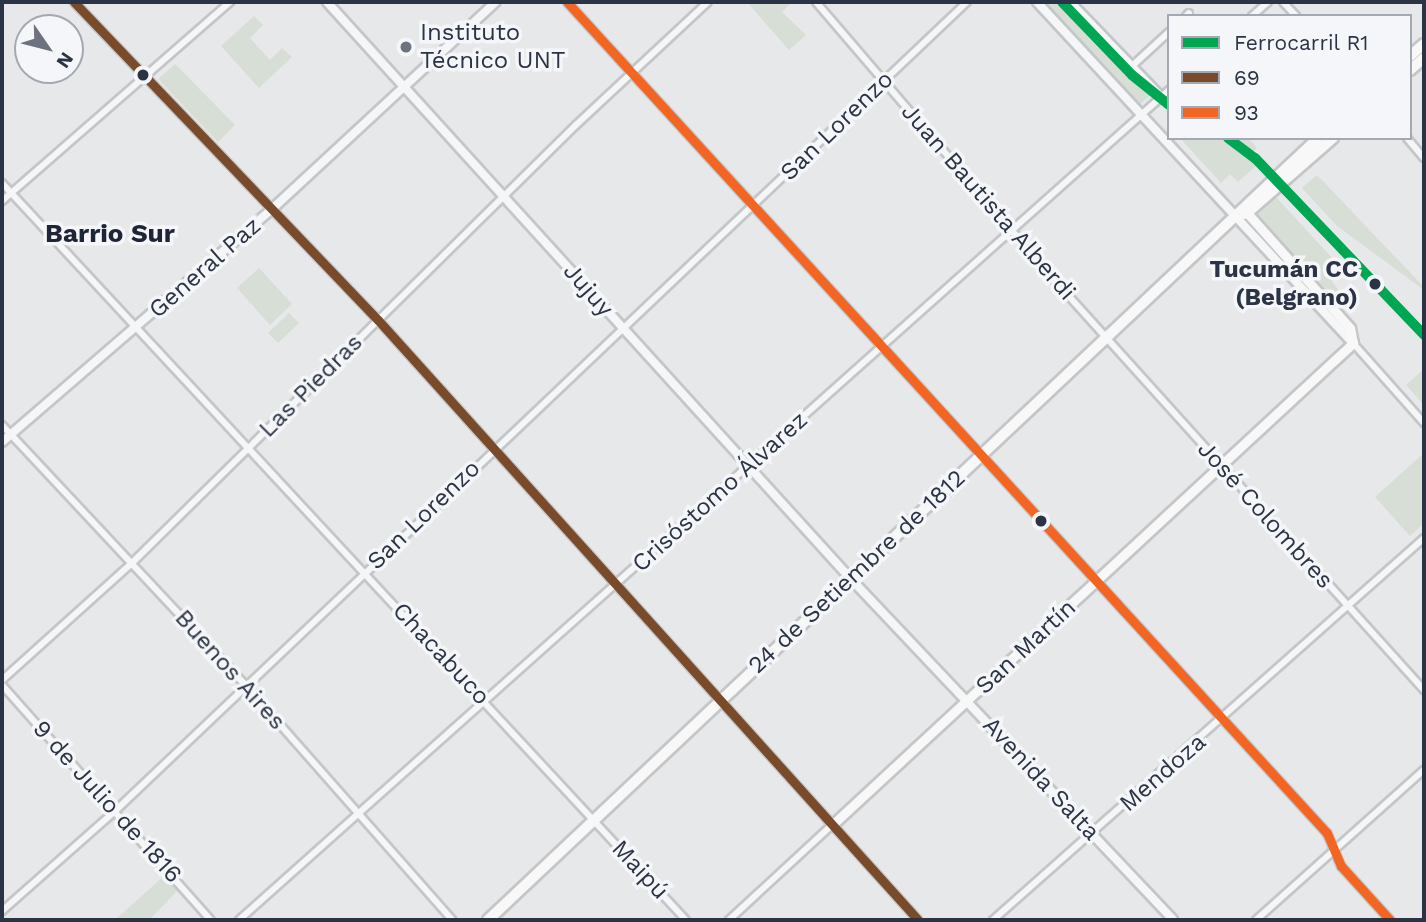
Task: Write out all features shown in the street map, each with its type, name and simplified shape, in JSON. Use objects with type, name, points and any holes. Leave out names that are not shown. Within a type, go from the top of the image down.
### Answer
[{"type":"main road","name":"24 de Setiembre de 1812","points":[[1242,215],[1243,205],[1316,140]]},
{"type":"main road","name":"24 de Setiembre de 1812","points":[[488,920],[1107,338],[1242,215],[1331,140]]},
{"type":"main road","points":[[1242,215],[1350,328],[1353,343]]},
{"type":"main road","name":"San Martín","points":[[832,825],[1353,343]]},
{"type":"street","points":[[74,2],[378,320],[618,583],[918,920]]},
{"type":"street","points":[[2,201],[230,2]]},
{"type":"street","name":"Jujuy","points":[[327,2],[850,578]]},
{"type":"street","name":"General Paz","points":[[2,442],[271,210],[496,2]]},
{"type":"street","points":[[567,2],[751,207],[1327,833],[1341,866],[1390,920]]},
{"type":"street","name":"Las Piedras","points":[[2,682],[133,562],[378,320],[708,2]]},
{"type":"street","name":"Juan Bautista Alberdi","points":[[816,2],[1107,338]]},
{"type":"street","name":"San Lorenzo","points":[[2,911],[116,811],[967,2]]},
{"type":"street","points":[[1037,2],[1167,138]]},
{"type":"street","points":[[1070,2],[1161,97]]},
{"type":"street","points":[[1254,14],[1268,2]]},
{"type":"street","points":[[1131,67],[1167,34]]},
{"type":"street","name":"Crisóstomo Álvarez","points":[[239,920],[1167,92]]},
{"type":"street","points":[[1168,140],[1242,215]]},
{"type":"street","points":[[1409,140],[1424,158]]},
{"type":"street","name":"Chacabuco","points":[[2,183],[593,819]]},
{"type":"street","name":"José Colombres","points":[[1107,338],[1424,690]]},
{"type":"street","points":[[1353,343],[1424,423]]},
{"type":"street","name":"Buenos Aires","points":[[2,425],[133,562],[246,686],[452,920]]},
{"type":"street","name":"Mendoza","points":[[993,920],[1223,719],[1424,538]]},
{"type":"street","name":"Avenida Salta","points":[[850,578],[1172,920]]},
{"type":"street","name":"9 de Julio de 1816","points":[[2,682],[211,920]]},
{"type":"street","points":[[1256,920],[1424,770]]},
{"type":"street","name":"Maipú","points":[[593,819],[686,920]]},
{"type":"street","name":"San Martín","points":[[729,920],[832,825]]},
{"type":"shaded area","points":[[747,2],[792,2],[782,12],[806,35],[789,50]]},
{"type":"shaded area","points":[[1043,2],[1060,2],[1151,95],[1140,104]]},
{"type":"shaded area","points":[[254,16],[263,25],[250,38],[270,60],[282,48],[292,57],[259,88],[221,46]]},
{"type":"shaded area","points":[[175,64],[235,125],[218,142],[158,79]]},
{"type":"shaded area","points":[[1182,140],[1250,140],[1257,148],[1249,156],[1257,165],[1238,182],[1230,174],[1221,183]]},
{"type":"shaded area","points":[[1317,175],[1424,290],[1337,226],[1302,188]]},
{"type":"shaded area","points":[[1276,197],[1344,271],[1332,282],[1339,290],[1332,296],[1257,215]]},
{"type":"shaded area","points":[[259,268],[292,304],[270,325],[237,288]]},
{"type":"shaded area","points":[[289,313],[299,323],[278,343],[268,333]]},
{"type":"shaded area","points":[[1424,369],[1424,405],[1406,385]]},
{"type":"shaded area","points":[[1424,453],[1424,523],[1410,536],[1375,497]]},
{"type":"shaded area","points":[[165,875],[178,890],[149,920],[115,920]]},
{"type":"rail line","name":"R1","points":[[1062,2],[1132,75],[1167,103]]},
{"type":"rail line","name":"R1","points":[[1231,140],[1255,158],[1424,335]]},
{"type":"transit line","name":"69","points":[[74,2],[378,320],[918,920]]},
{"type":"transit line","name":"93","points":[[567,2],[1327,833],[1341,866],[1390,920]]},
{"type":"place","name":"Instituto Técnico UNT","points":[[406,47]]},
{"type":"place","name":"Tucumán CC (Belgrano)","points":[[1375,284]]},
{"type":"district","name":"Barrio Sur","points":[[110,234]]}]
